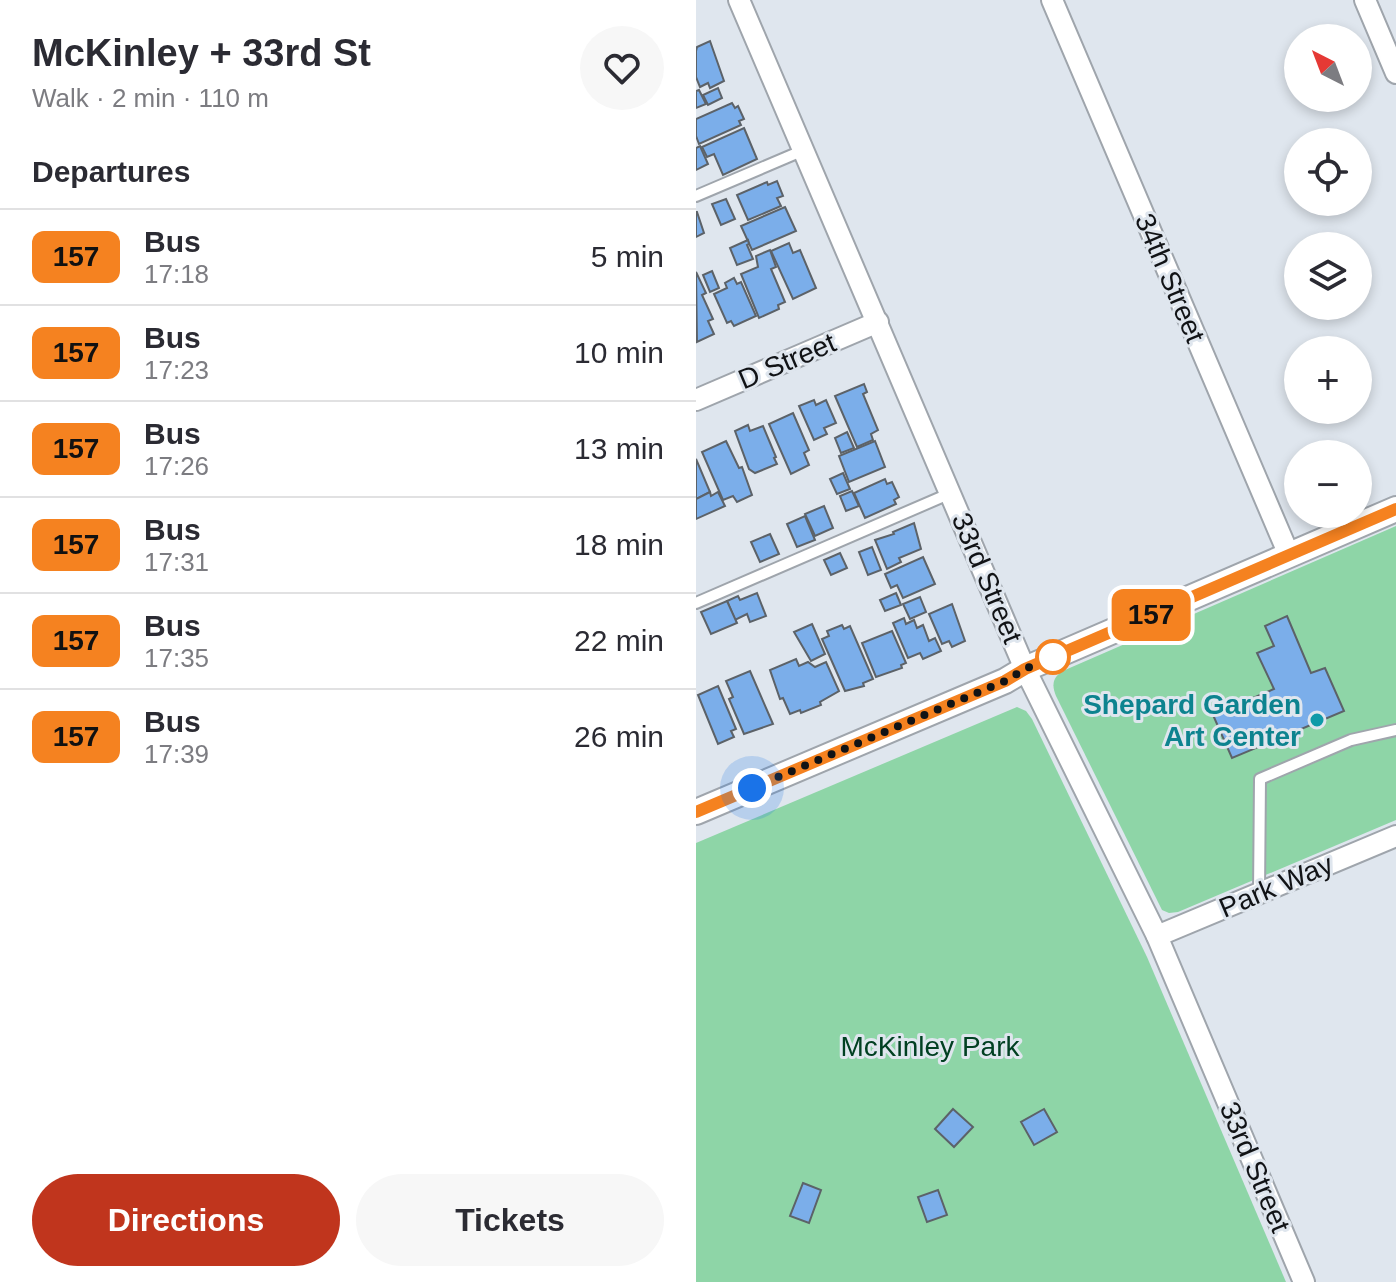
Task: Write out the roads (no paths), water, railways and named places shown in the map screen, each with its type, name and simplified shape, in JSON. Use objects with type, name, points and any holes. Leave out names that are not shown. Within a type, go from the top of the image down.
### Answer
[{"type":"street","name":"33rd Street","points":[[739,0],[1025,669],[1157,936],[1304,1282]]},
{"type":"street","name":"34th Street","points":[[1052,0],[1289,555]]},
{"type":"street","points":[[1372,5],[1396,73]]},
{"type":"street","name":"D Street","points":[[696,400],[878,322]]},
{"type":"street","points":[[696,812],[1005,681],[1025,669],[1396,509]]},
{"type":"street","name":"Park Way","points":[[1157,936],[1396,836]]},
{"type":"lane","points":[[696,196],[804,150]]},
{"type":"lane","points":[[696,603],[951,493]]},
{"type":"lane","points":[[1259,893],[1260,779],[1351,740],[1396,730]]},
{"type":"place","name":"Shepard Garden Art Center","points":[[1317,720]]},
{"type":"park label","name":"McKinley Park","points":[[930,1046]]}]
